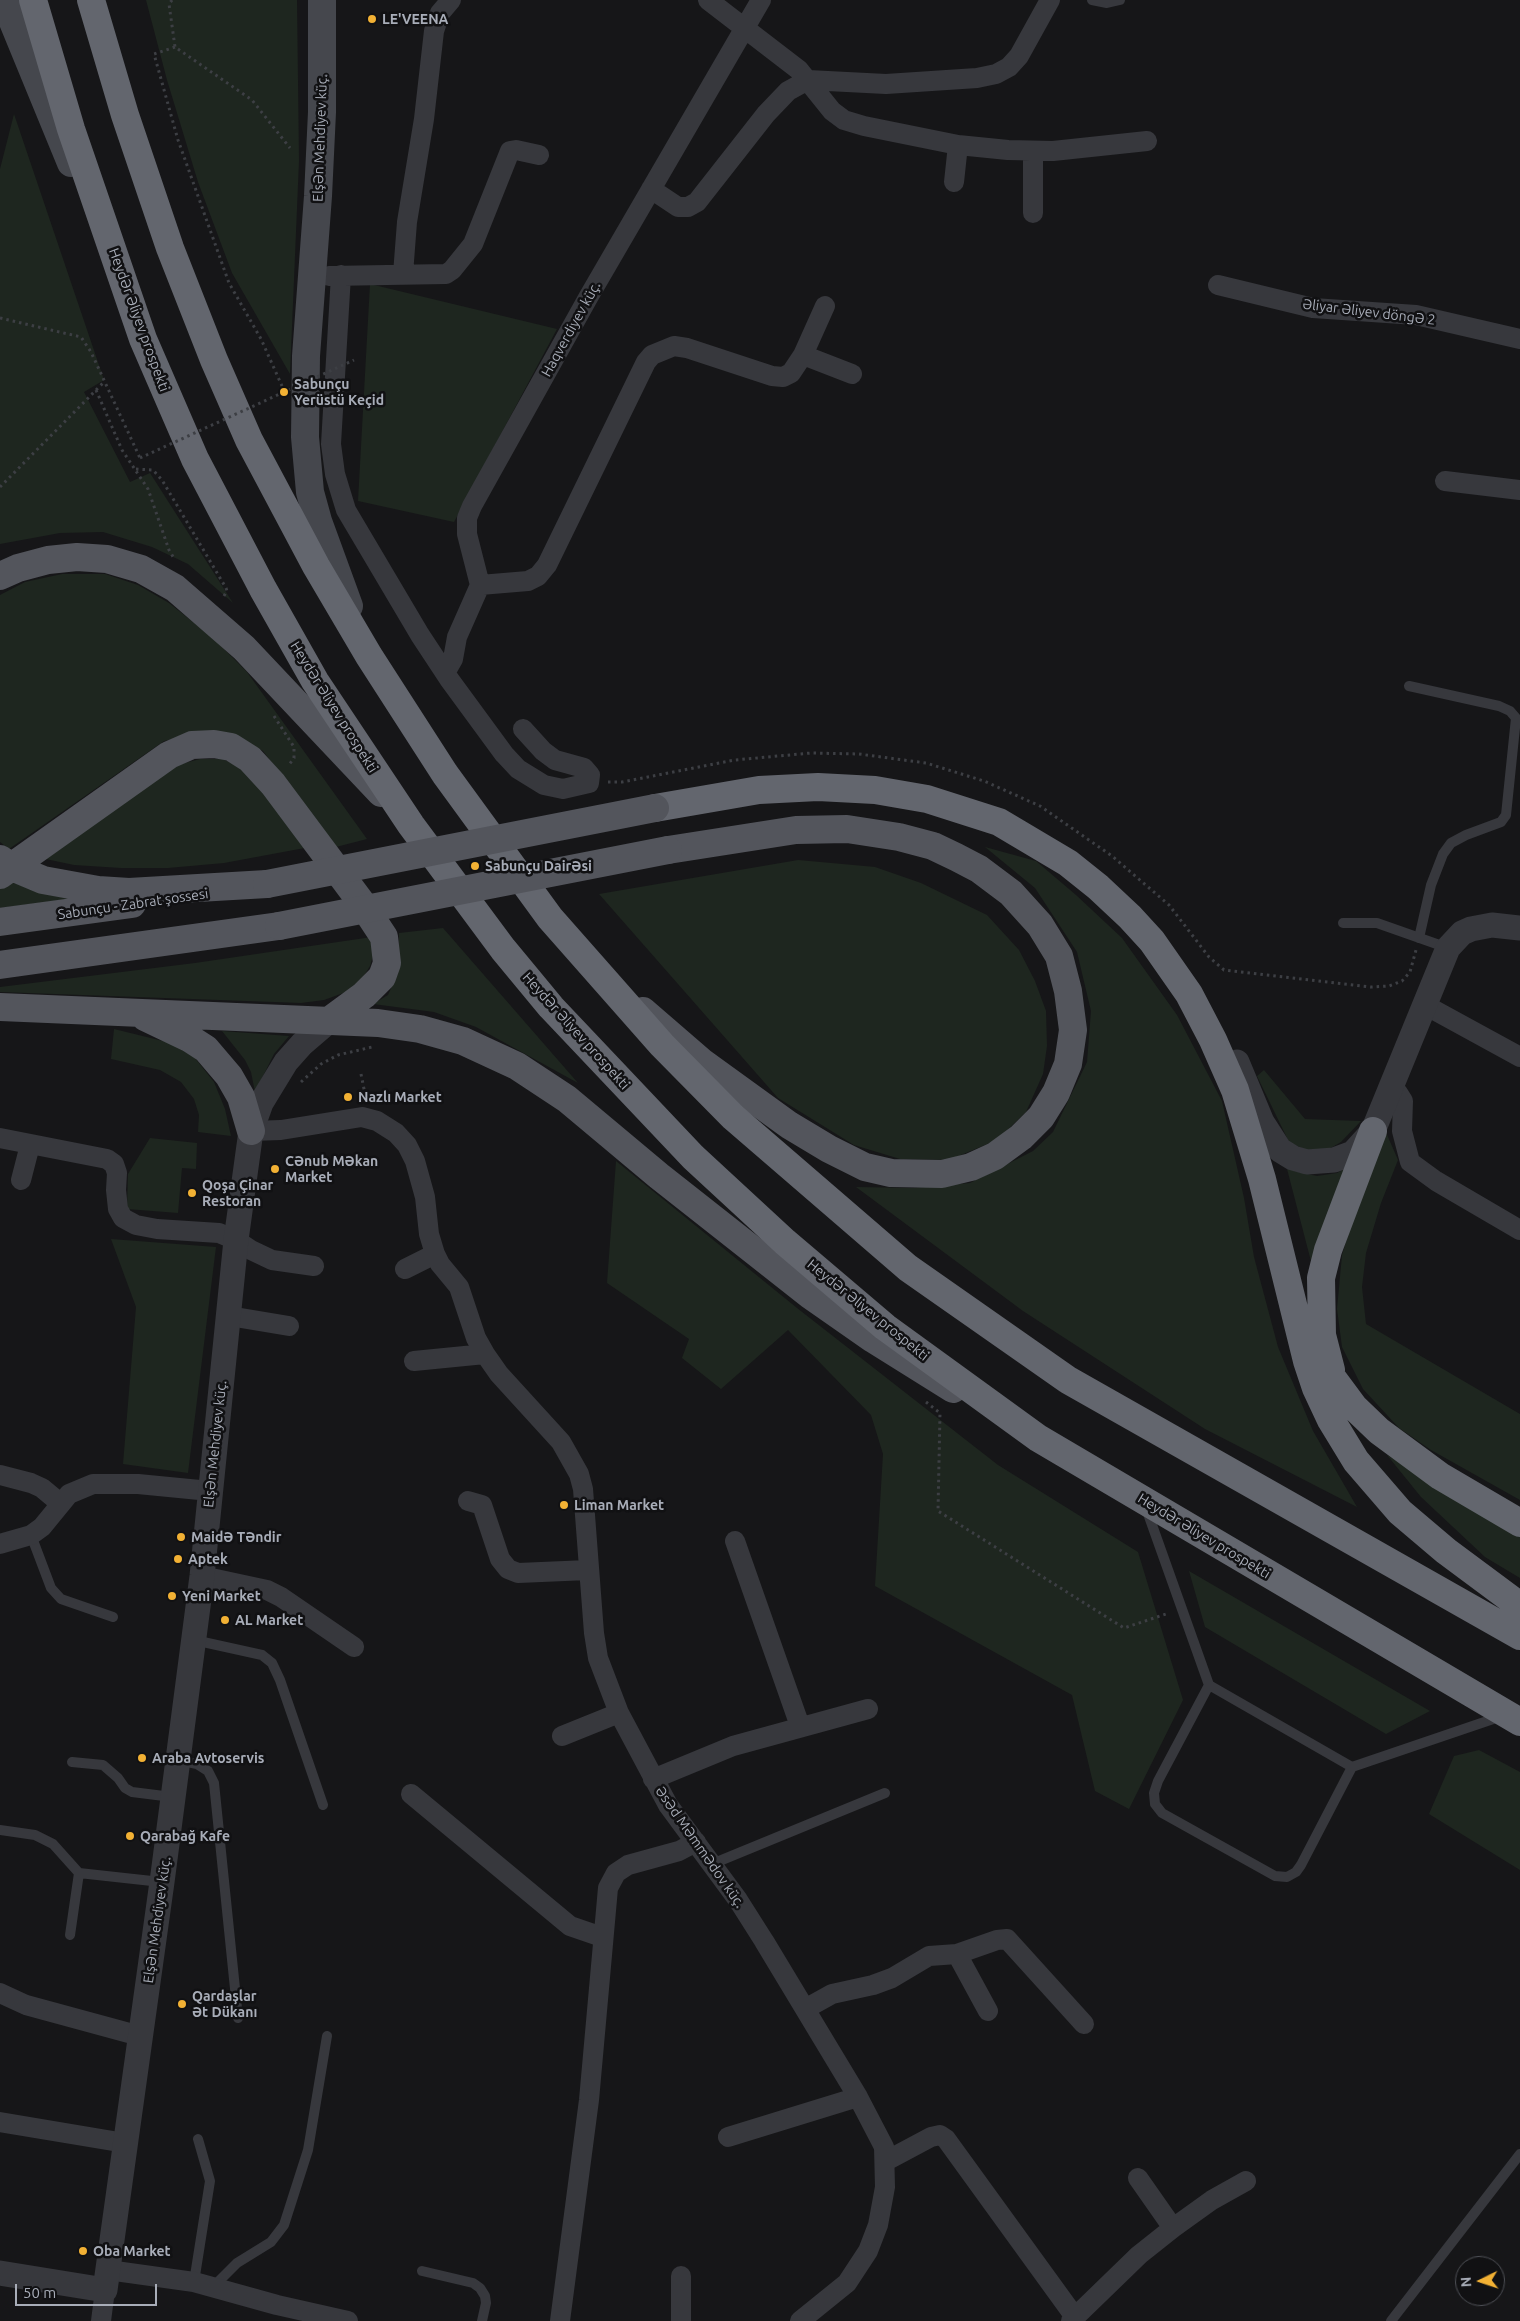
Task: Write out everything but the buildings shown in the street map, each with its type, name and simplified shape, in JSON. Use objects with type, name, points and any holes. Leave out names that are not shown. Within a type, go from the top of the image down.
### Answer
[{"type":"highway","name":"Heydər Əliyev prospekti","points":[[33,0],[71,129],[143,339],[195,459],[263,590],[315,681],[411,825],[503,949],[551,1008],[693,1157],[785,1242],[885,1327],[1038,1438],[1513,1718]]},
{"type":"highway","points":[[91,0],[125,115],[170,248],[214,360],[249,440],[316,566],[369,656],[466,804],[550,918],[662,1045],[733,1117],[908,1268],[1068,1380],[1520,1636]]},
{"type":"highway","points":[[655,808],[759,790],[818,786],[875,790],[927,799],[999,822],[1068,863],[1098,887],[1152,941],[1189,994],[1213,1040],[1234,1090],[1262,1179],[1293,1311],[1316,1388],[1331,1420],[1356,1460],[1400,1512],[1446,1551],[1520,1606]]},
{"type":"highway","points":[[1338,1388],[1329,1364],[1322,1335],[1321,1278],[1328,1250],[1374,1131]]},
{"type":"highway","points":[[1293,1311],[1308,1342],[1338,1388],[1354,1407],[1380,1431],[1432,1470],[1520,1523]]},
{"type":"main road","points":[[4,0],[143,339]]},
{"type":"main road","name":"Elşən Mehdiyev küç.","points":[[322,0],[322,112],[304,402],[310,492],[329,556],[369,656]]},
{"type":"main road","points":[[0,576],[18,568],[48,560],[77,557],[107,559],[141,569],[175,588],[244,648],[411,825]]},
{"type":"main road","points":[[4,867],[169,755],[192,745],[214,744],[230,747],[250,760],[273,784],[361,902],[384,937],[387,963],[382,977],[364,995],[330,1020]]},
{"type":"main road","points":[[4,867],[57,883],[98,890],[128,892],[267,884],[655,808]]},
{"type":"main road","points":[[0,965],[279,926],[668,850],[796,830],[847,829],[900,837],[933,846],[979,870],[1011,893],[1029,912],[1040,925],[1059,956],[1068,991],[1073,1030],[1068,1064],[1056,1093],[1041,1117],[1021,1137],[995,1156],[971,1167],[942,1174],[914,1175],[891,1173],[865,1167],[829,1150],[789,1125],[702,1062],[596,969]]},
{"type":"main road","name":"Sabunçu - Zabrat şossesi","points":[[0,922],[267,884]]},
{"type":"main road","points":[[0,1006],[330,1020],[378,1024],[440,1034],[490,1052],[517,1066],[567,1099],[725,1228],[818,1300],[921,1370],[1038,1438]]},
{"type":"main road","points":[[135,1012],[189,1038],[206,1049],[229,1076],[241,1097],[251,1131]]},
{"type":"street","points":[[403,274],[407,222],[424,119],[434,31],[440,13],[451,0]]},
{"type":"street","points":[[708,0],[799,70],[832,111],[844,120],[864,126],[958,145],[1032,151],[1146,141]]},
{"type":"street","name":"Haqverdiyev küç.","points":[[480,586],[467,534],[467,518],[584,305],[761,0]]},
{"type":"street","points":[[651,189],[678,207],[688,207],[697,202],[766,114],[788,91],[808,80],[886,84],[959,79],[996,74],[1010,67],[1050,0]]},
{"type":"street","points":[[954,182],[958,145]]},
{"type":"street","points":[[313,277],[446,274],[452,270],[474,244],[510,151],[516,150],[539,155]]},
{"type":"street","points":[[1032,151],[1033,213]]},
{"type":"street","points":[[340,275],[331,444],[335,474],[346,510],[444,673],[504,754],[518,768],[544,784],[563,788],[589,783],[590,775],[584,768],[555,760],[543,751],[523,728]]},
{"type":"street","name":"Əliyar Əliyev döngə 2","points":[[1218,285],[1313,308],[1416,316],[1520,339]]},
{"type":"street","points":[[444,673],[453,659],[457,637],[480,586],[528,581],[538,576],[547,565],[646,362],[652,355],[674,346],[687,348],[772,376],[783,377],[791,373],[803,355],[825,306]]},
{"type":"street","points":[[803,355],[852,374]]},
{"type":"street","points":[[1445,482],[1520,490]]},
{"type":"street","points":[[1130,917],[1168,950],[1199,991],[1220,1026],[1262,1122],[1280,1150],[1293,1158],[1307,1162],[1334,1160],[1353,1152],[1374,1131],[1448,948],[1462,933],[1472,929],[1492,925],[1520,928]]},
{"type":"street","points":[[1424,1005],[1520,1056]]},
{"type":"street","name":"Elşən Mehdiyev küç.","points":[[101,2321],[202,1576],[236,1240],[251,1131],[261,1104],[286,1062],[302,1044],[330,1020]]},
{"type":"street","points":[[1391,1089],[1398,1093],[1403,1101],[1402,1131],[1410,1162],[1436,1182],[1520,1230]]},
{"type":"street","points":[[251,1131],[281,1130],[362,1117]]},
{"type":"street","name":"Əsəd Məmmədov küç.","points":[[362,1117],[377,1121],[396,1133],[407,1145],[415,1161],[425,1197],[429,1234],[435,1254],[440,1264],[459,1287],[476,1338],[484,1354],[499,1374],[561,1442],[573,1461],[582,1489],[590,1602],[598,1658],[619,1713],[668,1805],[712,1864],[764,1941],[858,2097],[884,2147],[886,2161],[885,2187],[878,2226],[868,2252],[847,2283],[800,2321]]},
{"type":"street","points":[[0,1138],[107,1159],[114,1164],[117,1173],[118,1209],[123,1218],[136,1225],[158,1229],[219,1233],[272,1260],[314,1266]]},
{"type":"street","points":[[22,1180],[30,1145]]},
{"type":"street","points":[[405,1269],[435,1254]]},
{"type":"street","points":[[229,1316],[290,1326]]},
{"type":"street","points":[[414,1361],[484,1354]]},
{"type":"street","points":[[0,1475],[31,1482],[42,1488],[60,1503]]},
{"type":"street","points":[[0,1544],[31,1535],[42,1527],[69,1494],[81,1488],[112,1482],[210,1492]]},
{"type":"street","points":[[468,1501],[482,1505],[500,1559],[508,1569],[518,1573],[588,1570]]},
{"type":"street","points":[[735,1541],[800,1726]]},
{"type":"street","points":[[202,1576],[266,1590],[281,1597],[354,1647]]},
{"type":"street","points":[[653,1779],[733,1746],[800,1726],[868,1709]]},
{"type":"street","points":[[562,1736],[619,1713]]},
{"type":"street","points":[[411,1794],[570,1926],[588,1934],[602,1937]]},
{"type":"street","points":[[560,2321],[589,2100],[602,1937],[608,1888],[616,1872],[628,1865],[679,1851],[696,1842]]},
{"type":"street","points":[[805,2009],[832,1994],[873,1985],[892,1978],[929,1956],[957,1954],[997,1940],[1006,1939],[1084,2024]]},
{"type":"street","points":[[957,1954],[988,2011]]},
{"type":"street","points":[[0,1993],[44,2010],[140,2036]]},
{"type":"street","points":[[728,2137],[858,2097]]},
{"type":"street","points":[[0,2122],[125,2143]]},
{"type":"street","points":[[886,2161],[931,2136],[940,2135],[946,2139],[1073,2319],[1139,2255],[1212,2200],[1246,2181]]},
{"type":"street","points":[[1138,2178],[1173,2228]]},
{"type":"street","points":[[0,2273],[106,2280],[194,2282],[214,2286],[326,2319],[348,2321]]},
{"type":"street","points":[[680,2276],[681,2321]]},
{"type":"lane","points":[[1092,0],[1107,3],[1120,0]]},
{"type":"lane","points":[[1409,686],[1499,706],[1510,711],[1516,718],[1506,815],[1501,822],[1466,835],[1451,843],[1443,854],[1431,885],[1419,938]]},
{"type":"lane","points":[[1343,923],[1377,923],[1448,948]]},
{"type":"lane","points":[[1143,1500],[1209,1686],[1352,1766],[1513,1718]]},
{"type":"lane","points":[[31,1535],[51,1588],[61,1599],[113,1617]]},
{"type":"lane","points":[[194,1639],[262,1655],[272,1663],[280,1680],[323,1805]]},
{"type":"lane","points":[[1209,1686],[1158,1781],[1154,1792],[1155,1804],[1162,1813],[1276,1876],[1287,1877],[1296,1872],[1302,1864],[1352,1766]]},
{"type":"lane","points":[[178,1760],[197,1764],[208,1771],[214,1783],[238,2018]]},
{"type":"lane","points":[[72,1762],[103,1765],[118,1778],[125,1788],[132,1792],[173,1797]]},
{"type":"lane","points":[[712,1864],[885,1793]]},
{"type":"lane","points":[[0,1830],[36,1836],[53,1844],[79,1873],[162,1882]]},
{"type":"lane","points":[[70,1935],[79,1873]]},
{"type":"lane","points":[[214,2286],[237,2263],[271,2242],[284,2225],[308,2150],[327,2036]]},
{"type":"lane","points":[[194,2282],[210,2181],[198,2139]]},
{"type":"lane","points":[[1391,2321],[1520,2154]]},
{"type":"lane","points":[[422,2271],[473,2283],[480,2288],[485,2296],[486,2303],[482,2321]]},
{"type":"path","points":[[172,0],[169,4],[174,47],[252,100],[290,148]]},
{"type":"path","points":[[174,47],[154,54],[178,140],[229,283],[261,339],[284,392]]},
{"type":"path","points":[[0,318],[81,337],[105,381],[140,458],[354,360]]},
{"type":"path","points":[[0,487],[105,381]]},
{"type":"path","points":[[96,390],[122,450],[148,489],[169,550],[178,564]]},
{"type":"path","points":[[216,594],[222,599]]},
{"type":"path","points":[[299,1084],[321,1064],[338,1055],[378,1046]]},
{"type":"path","points":[[361,1074],[366,1090],[367,1103],[362,1117]]},
{"type":"path","points":[[925,1401],[940,1413],[938,1511],[1124,1628],[1182,1608]]},
{"type":"shaded area","points":[[146,0],[297,0],[299,161],[290,374],[232,273],[198,182],[167,80]]},
{"type":"shaded area","points":[[14,114],[104,380],[84,392],[130,482],[150,473],[233,603],[188,564],[152,547],[103,532],[60,533],[0,544],[0,169]]},
{"type":"shaded area","points":[[370,284],[557,329],[454,522],[358,501]]},
{"type":"shaded area","points":[[62,574],[105,574],[138,585],[169,603],[212,637],[247,672],[367,839],[336,847],[263,751],[233,735],[199,734],[164,741],[9,849],[0,842],[0,595],[25,582]]},
{"type":"shaded area","points":[[200,759],[223,759],[249,772],[310,847],[224,863],[168,868],[74,865],[41,858],[177,765]]},
{"type":"shaded area","points":[[985,847],[1036,861],[1076,895],[1122,938],[1177,1015],[1222,1101],[1244,1198],[1254,1257],[1278,1347],[1313,1431],[1357,1507],[1205,1429],[1023,1311],[856,1187],[913,1188],[970,1183],[1033,1151],[1053,1132],[1087,1062],[1091,1011],[1077,952],[1035,888]]},
{"type":"shaded area","points":[[798,860],[875,867],[921,883],[987,915],[1019,950],[1035,981],[1046,1011],[1047,1046],[1043,1074],[1026,1112],[997,1140],[949,1160],[900,1159],[854,1145],[778,1098],[599,894]]},
{"type":"shaded area","points":[[10,882],[70,899],[0,908],[0,888]]},
{"type":"shaded area","points":[[443,928],[578,1083],[476,1027],[434,1012],[373,1004],[388,995],[398,973],[399,933]]},
{"type":"shaded area","points":[[372,937],[374,952],[370,966],[362,979],[346,992],[324,1000],[301,1003],[0,992],[0,987],[195,963]]},
{"type":"shaded area","points":[[114,1029],[171,1043],[195,1058],[214,1082],[225,1109],[231,1136],[198,1132],[199,1115],[194,1099],[181,1082],[160,1070],[111,1059]]},
{"type":"shaded area","points":[[222,1031],[289,1036],[274,1054],[255,1092],[251,1072],[245,1060]]},
{"type":"shaded area","points":[[1264,1070],[1305,1119],[1361,1121],[1341,1142],[1329,1149],[1308,1151],[1289,1142],[1257,1076]]},
{"type":"shaded area","points":[[1385,1130],[1398,1160],[1381,1203],[1366,1253],[1362,1287],[1366,1324],[1520,1414],[1520,1500],[1431,1450],[1399,1428],[1363,1389],[1342,1347],[1337,1309],[1342,1255],[1360,1196]]},
{"type":"shaded area","points":[[150,1138],[197,1143],[196,1169],[182,1168],[178,1213],[127,1209],[128,1174]]},
{"type":"shaded area","points":[[616,1161],[797,1308],[998,1465],[1138,1552],[1183,1700],[1129,1809],[1095,1791],[1072,1695],[875,1586],[883,1454],[871,1415],[788,1330],[721,1389],[682,1358],[689,1339],[607,1283]]},
{"type":"shaded area","points":[[1286,1165],[1294,1171],[1317,1176],[1337,1173],[1348,1167],[1313,1269]]},
{"type":"shaded area","points":[[111,1239],[216,1247],[188,1473],[123,1464],[136,1307]]},
{"type":"shaded area","points":[[1387,1455],[1520,1534],[1520,1578],[1485,1557],[1421,1497]]},
{"type":"shaded area","points":[[1189,1571],[1430,1711],[1386,1734],[1205,1627]]},
{"type":"shaded area","points":[[1479,1750],[1520,1772],[1520,1870],[1429,1814],[1454,1756]]},
{"type":"place","name":"LE'VEENA","points":[[372,19]]},
{"type":"place","name":"Sabunçu Yerüstü Keçid","points":[[284,392]]},
{"type":"place","name":"Sabunçu Dairəsi","points":[[475,866]]},
{"type":"place","name":"Nazlı Market","points":[[348,1097]]},
{"type":"place","name":"Cənub Məkan Market","points":[[275,1169]]},
{"type":"place","name":"Qoşa Çinar Restoran","points":[[192,1193]]},
{"type":"place","name":"Liman Market","points":[[564,1505]]},
{"type":"place","name":"Maidə Təndir","points":[[181,1537]]},
{"type":"place","name":"Aptek","points":[[178,1559]]},
{"type":"place","name":"Yeni Market","points":[[172,1596]]},
{"type":"place","name":"AL Market","points":[[225,1620]]},
{"type":"place","name":"Araba Avtoservis","points":[[142,1758]]},
{"type":"place","name":"Qarabağ Kafe","points":[[130,1836]]},
{"type":"place","name":"Qardaşlar Ət Dükanı","points":[[182,2004]]},
{"type":"place","name":"Oba Market","points":[[83,2251]]}]
